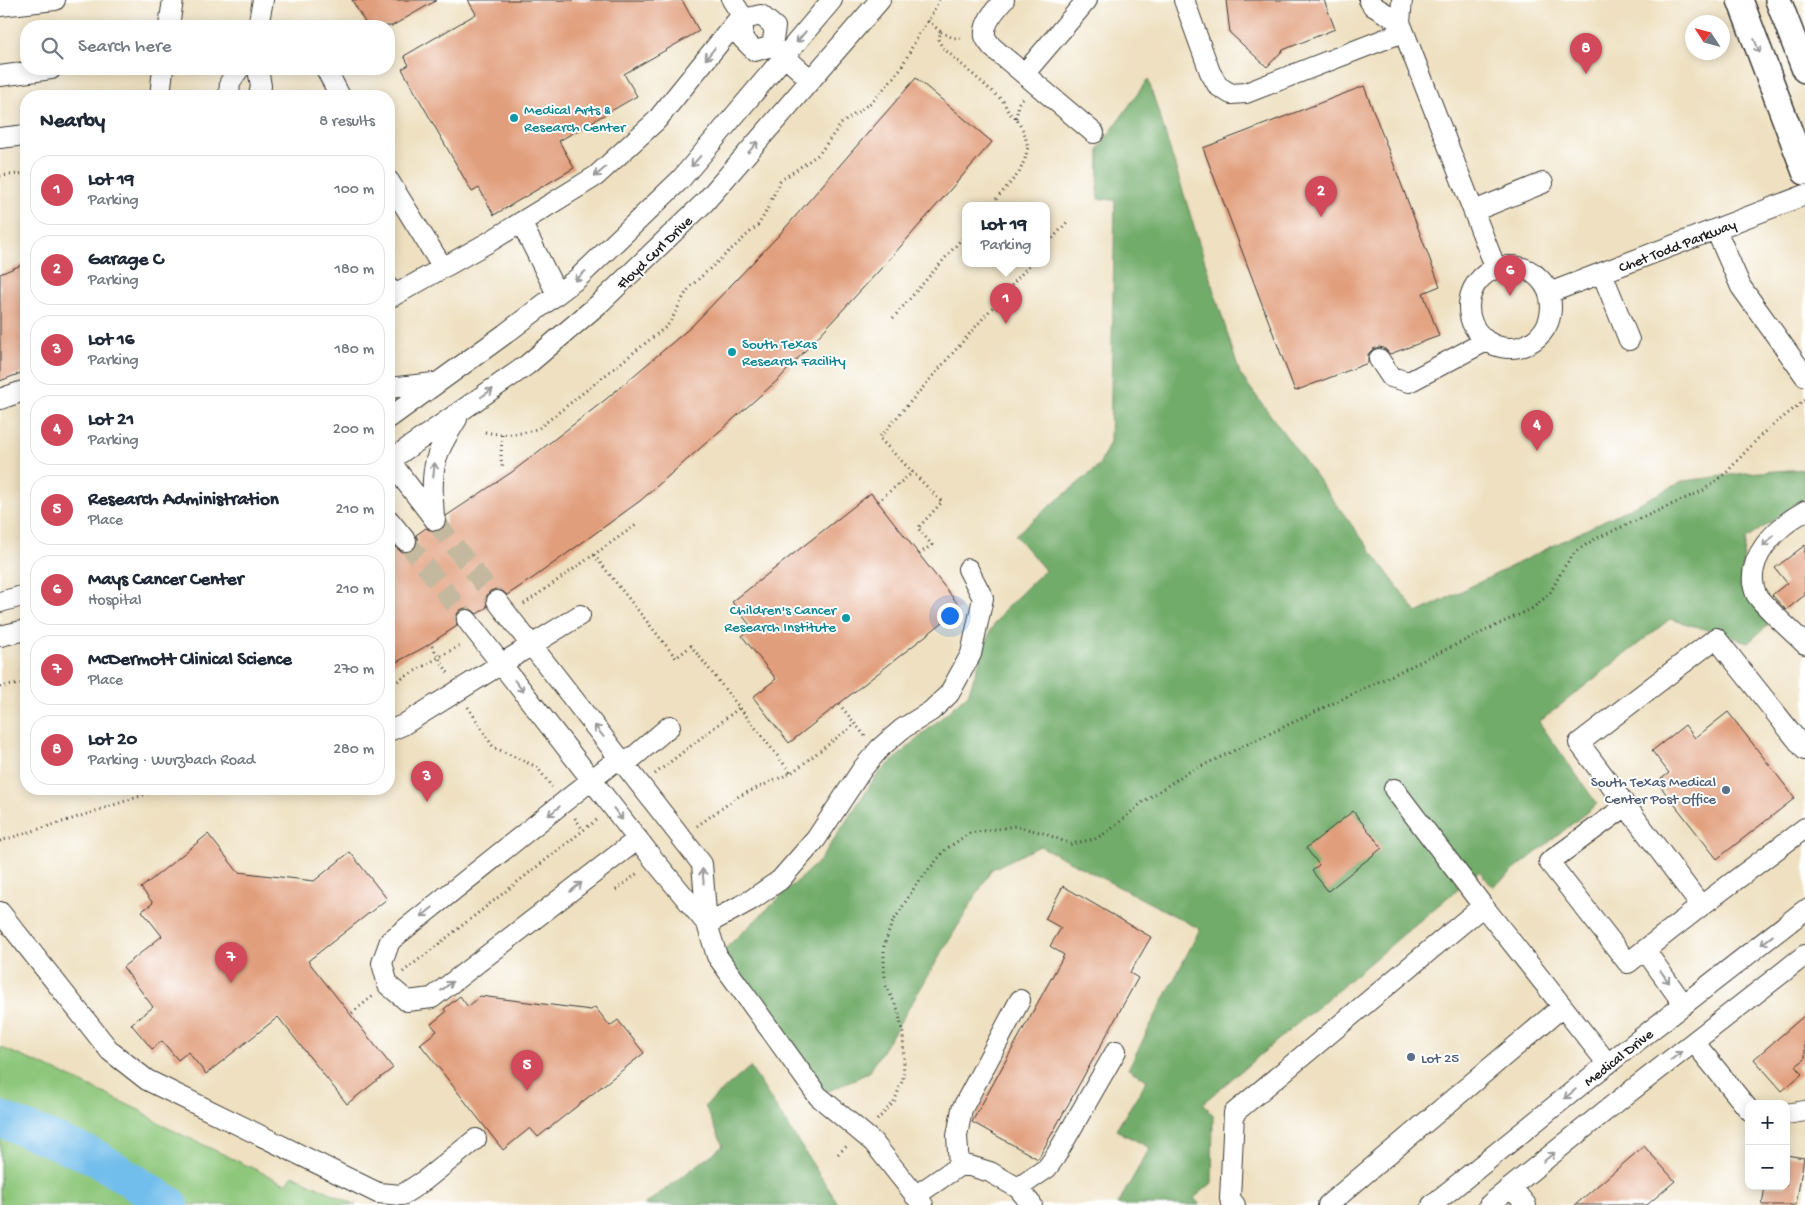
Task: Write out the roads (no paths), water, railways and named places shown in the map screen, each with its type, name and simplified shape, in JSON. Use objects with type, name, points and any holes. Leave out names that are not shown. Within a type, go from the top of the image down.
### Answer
[{"type":"main road","points":[[1740,0],[1805,172]]},
{"type":"main road","points":[[1778,0],[1805,70]]},
{"type":"street","points":[[0,6],[55,0]]},
{"type":"street","points":[[170,20],[173,0]]},
{"type":"street","points":[[259,20],[263,0]]},
{"type":"street","points":[[395,414],[505,334],[578,278],[681,179],[778,51],[832,0]]},
{"type":"street","name":"Floyd Curl Drive","points":[[395,457],[527,364],[600,303],[705,202],[880,0]]},
{"type":"street","points":[[1004,0],[992,13],[986,26],[985,37],[992,47],[1094,133]]},
{"type":"street","points":[[1024,74],[1087,0]]},
{"type":"street","points":[[1184,0],[1210,72],[1218,86],[1231,94],[1246,93],[1401,27]]},
{"type":"street","points":[[1369,0],[1373,6],[1401,27]]},
{"type":"street","points":[[1402,0],[1401,27],[1496,269]]},
{"type":"street","points":[[739,12],[742,38],[755,51],[778,51],[811,80]]},
{"type":"street","points":[[395,295],[596,176],[656,121],[739,12]]},
{"type":"street","points":[[0,76],[20,73]]},
{"type":"street","points":[[161,90],[162,75]]},
{"type":"street","points":[[229,90],[230,82],[235,75]]},
{"type":"street","points":[[259,75],[261,90]]},
{"type":"street","points":[[329,75],[337,90]]},
{"type":"street","points":[[0,138],[20,136]]},
{"type":"street","points":[[1474,211],[1543,183]]},
{"type":"street","points":[[395,191],[443,268]]},
{"type":"street","name":"Chet Todd Parkway","points":[[1549,294],[1805,195]]},
{"type":"street","points":[[521,222],[557,294]]},
{"type":"street","points":[[1716,230],[1741,287],[1805,376]]},
{"type":"street","points":[[1504,266],[1518,267],[1531,272],[1542,281],[1549,294],[1551,306],[1549,319],[1544,331],[1535,340],[1523,346],[1510,349],[1497,347],[1486,341],[1476,332],[1471,320],[1469,306],[1472,292],[1479,280],[1490,271],[1504,266]]},
{"type":"street","points":[[1602,273],[1629,340]]},
{"type":"street","points":[[1379,359],[1391,377],[1409,382],[1486,341]]},
{"type":"street","points":[[395,387],[436,383]]},
{"type":"street","points":[[0,399],[20,392]]},
{"type":"street","points":[[395,469],[435,520],[433,487],[435,461],[444,439],[463,410]]},
{"type":"street","points":[[1805,511],[1791,518],[1764,544],[1753,572],[1756,594],[1805,644]]},
{"type":"street","points":[[707,924],[751,900],[780,880],[816,839],[863,768],[880,748],[902,729],[931,711],[949,694],[971,654],[982,598],[968,569]]},
{"type":"street","points":[[0,602],[20,597]]},
{"type":"street","points":[[497,601],[702,864],[707,924],[717,956],[818,1096],[873,1142],[919,1200],[959,1166],[970,1166],[990,1172],[1018,1188],[1032,1205]]},
{"type":"street","points":[[395,728],[502,665],[580,615]]},
{"type":"street","points":[[467,620],[654,860],[707,924]]},
{"type":"street","points":[[0,636],[20,631]]},
{"type":"street","points":[[1701,906],[1579,743],[1716,638],[1805,750]]},
{"type":"street","points":[[638,839],[432,998],[407,1001],[388,984],[382,963],[390,941],[592,780],[670,726]]},
{"type":"street","points":[[1394,789],[1483,906],[1608,1064]]},
{"type":"street","points":[[1626,806],[1550,862],[1628,963],[1805,828]]},
{"type":"street","points":[[1235,1205],[1230,1199],[1234,1113],[1483,906]]},
{"type":"street","name":"Medical Drive","points":[[1432,1205],[1805,910]]},
{"type":"street","points":[[0,912],[110,1051],[147,1080],[378,1193],[402,1195],[425,1180],[476,1139]]},
{"type":"street","points":[[1645,950],[1684,1005]]},
{"type":"street","points":[[1489,1205],[1805,956]]},
{"type":"street","points":[[959,1166],[957,1136],[962,1109],[1020,1000]]},
{"type":"street","points":[[1328,1205],[1562,1007]]},
{"type":"street","points":[[1694,1042],[1745,1105]]},
{"type":"street","points":[[1018,1188],[1047,1168],[1056,1157],[1116,1051]]},
{"type":"street","points":[[1790,1113],[1805,1111]]},
{"type":"street","points":[[1511,1188],[1526,1205]]},
{"type":"waterway","points":[[0,1119],[95,1157],[171,1205]]},
{"type":"tunnel","points":[[436,522],[497,601]]},
{"type":"tunnel","points":[[406,541],[467,620]]},
{"type":"place","name":"Lot 20","points":[[1586,74]]},
{"type":"place","name":"Medical Arts & Research Center","points":[[514,118]]},
{"type":"place","name":"Garage C","points":[[1321,217]]},
{"type":"place","name":"Mays Cancer Center","points":[[1510,296]]},
{"type":"place","name":"Lot 19","points":[[1006,324]]},
{"type":"place","name":"South Texas Research Facility","points":[[732,352]]},
{"type":"place","name":"Lot 21","points":[[1537,451]]},
{"type":"place","name":"Children's Cancer Research Institute","points":[[846,618]]},
{"type":"place","name":"South Texas Medical Center Post Office","points":[[1726,790]]},
{"type":"place","name":"Lot 16","points":[[427,802]]},
{"type":"place","name":"McDermott Clinical Science","points":[[231,983]]},
{"type":"place","name":"Lot 25","points":[[1411,1057]]},
{"type":"place","name":"Research Administration","points":[[527,1091]]}]
